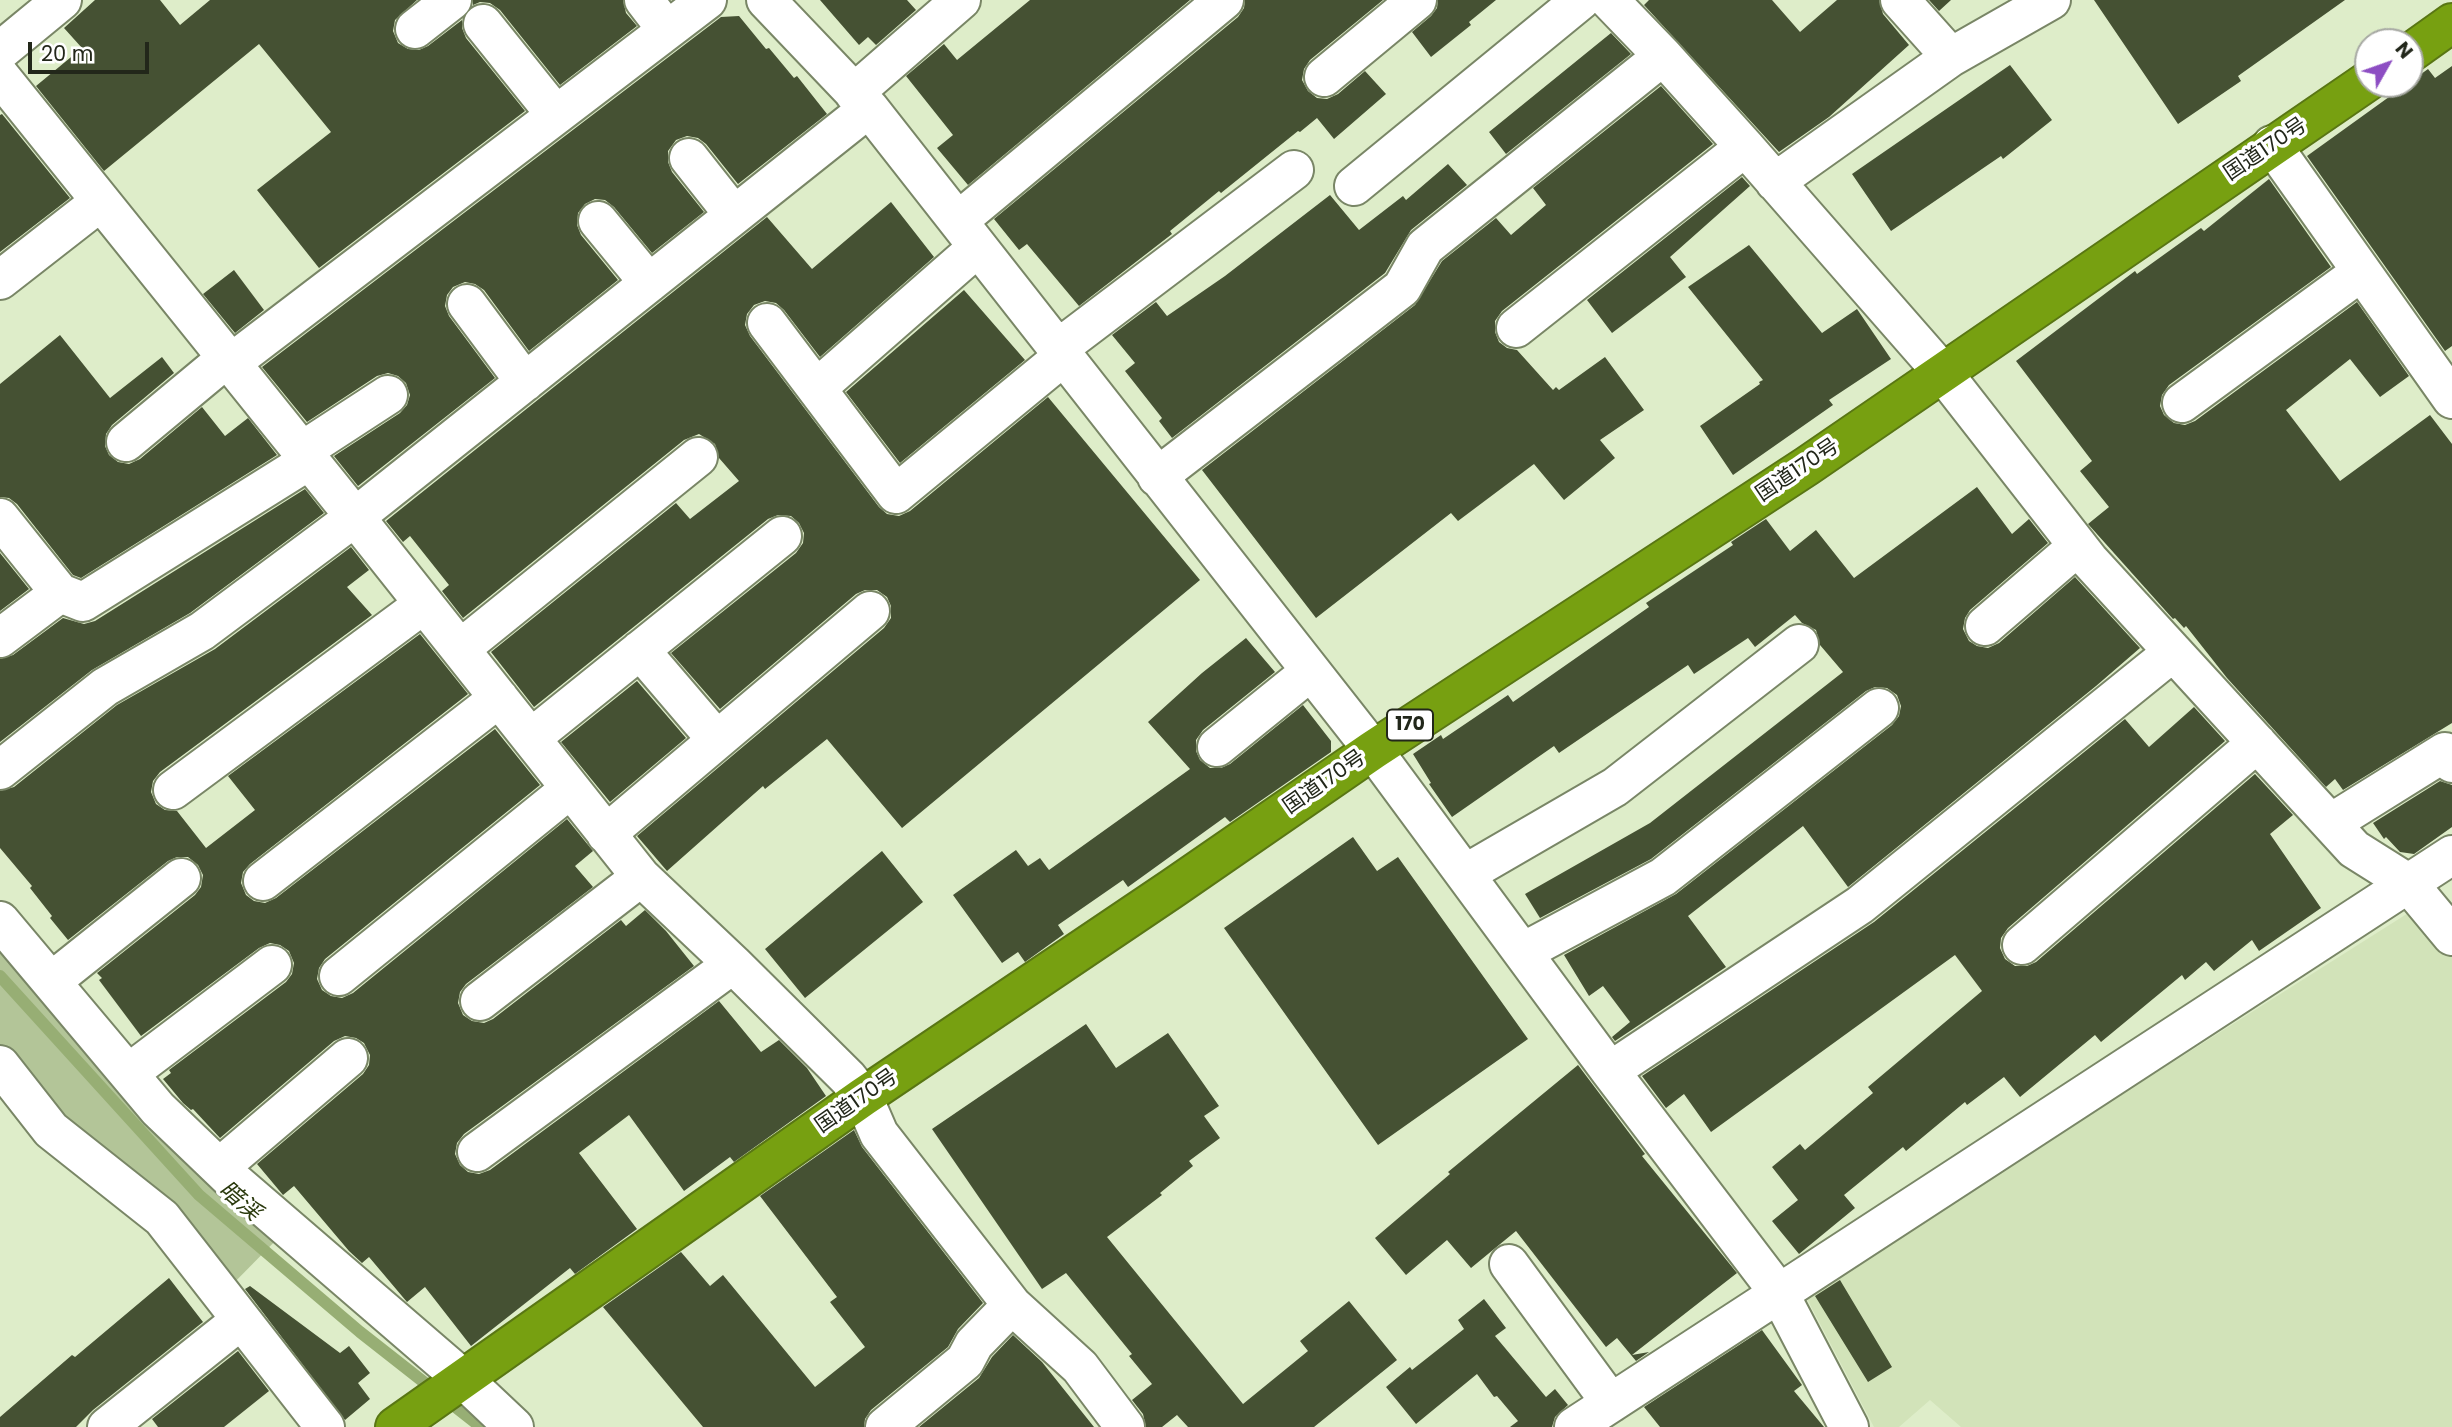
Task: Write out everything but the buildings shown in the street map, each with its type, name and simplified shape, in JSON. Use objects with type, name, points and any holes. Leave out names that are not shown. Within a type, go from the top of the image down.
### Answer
[{"type":"highway","points":[[2424,43],[2452,23]]},
{"type":"highway","name":"国道170号","points":[[406,1419],[863,1097],[1373,750],[1807,466],[2354,90]]},
{"type":"street","points":[[0,51],[62,0]]},
{"type":"street","points":[[415,29],[452,0]]},
{"type":"street","points":[[644,0],[667,30]]},
{"type":"street","points":[[126,442],[229,360],[707,0]]},
{"type":"street","points":[[766,0],[861,101],[1062,351],[1157,477],[1373,750],[1610,1071],[1779,1293],[1849,1427]]},
{"type":"street","points":[[0,770],[105,687],[202,631],[355,516],[734,215],[861,101],[961,0]]},
{"type":"street","points":[[817,388],[968,234],[1224,0]]},
{"type":"street","points":[[1324,77],[1417,0]]},
{"type":"street","points":[[1354,186],[1581,0]]},
{"type":"street","points":[[1609,0],[1775,181],[1943,373],[2078,546],[2173,652],[2354,849],[2408,883],[2452,936]]},
{"type":"street","points":[[1900,0],[1951,57]]},
{"type":"street","points":[[1775,181],[1951,57],[2051,0]]},
{"type":"street","points":[[483,24],[556,115]]},
{"type":"street","points":[[1157,477],[1402,288],[1425,247],[1663,56]]},
{"type":"street","points":[[0,76],[355,516],[641,877],[848,1078],[863,1097],[879,1134],[1012,1305],[1080,1367],[1125,1427]]},
{"type":"street","points":[[2272,145],[2452,399]]},
{"type":"street","points":[[1516,328],[1745,148]]},
{"type":"street","points":[[689,158],[734,215]]},
{"type":"street","points":[[767,323],[896,494],[1062,351],[1294,170]]},
{"type":"street","points":[[0,280],[100,202]]},
{"type":"street","points":[[598,221],[649,282]]},
{"type":"street","points":[[2182,403],[2361,272]]},
{"type":"street","points":[[467,304],[525,382]]},
{"type":"street","points":[[0,518],[60,593],[83,602],[306,456],[388,395]]},
{"type":"street","points":[[460,649],[698,457]]},
{"type":"street","points":[[531,738],[782,536]]},
{"type":"street","points":[[1985,626],[2078,546]]},
{"type":"street","points":[[0,638],[60,593]]},
{"type":"street","points":[[173,790],[424,604]]},
{"type":"street","points":[[606,834],[870,611]]},
{"type":"street","points":[[1465,874],[1615,787],[1799,644]]},
{"type":"street","points":[[640,650],[717,740]]},
{"type":"street","points":[[1610,1071],[1860,905],[2173,652]]},
{"type":"street","points":[[1217,747],[1311,671]]},
{"type":"street","points":[[263,881],[499,698]]},
{"type":"street","points":[[1523,952],[1664,877],[1880,708]]},
{"type":"street","points":[[2021,945],[2257,743]]},
{"type":"street","points":[[2330,823],[2445,752],[2452,763]]},
{"type":"street","points":[[339,976],[570,789]]},
{"type":"street","points":[[1574,1427],[2452,855]]},
{"type":"street","points":[[480,1001],[641,877]]},
{"type":"street","points":[[52,981],[181,878]]},
{"type":"street","points":[[0,921],[158,1109],[514,1427]]},
{"type":"street","points":[[477,1152],[733,964]]},
{"type":"street","points":[[129,1073],[272,965]]},
{"type":"street","points":[[220,1167],[348,1058]]},
{"type":"street","points":[[0,1065],[51,1130],[162,1218],[325,1427]]},
{"type":"street","points":[[1509,1264],[1611,1403]]},
{"type":"street","points":[[885,1427],[965,1361],[974,1344],[1012,1305]]},
{"type":"street","points":[[107,1427],[241,1320]]},
{"type":"shaded area","points":[[2413,910],[2452,953],[2452,1427],[1961,1427],[1930,1400],[1899,1427],[1874,1427],[1805,1295]]},
{"type":"shaded area","points":[[0,922],[288,1228],[222,1295],[0,1065]]},
{"type":"waterway","name":"暗渓","points":[[0,976],[199,1195],[360,1332],[481,1427]]}]
